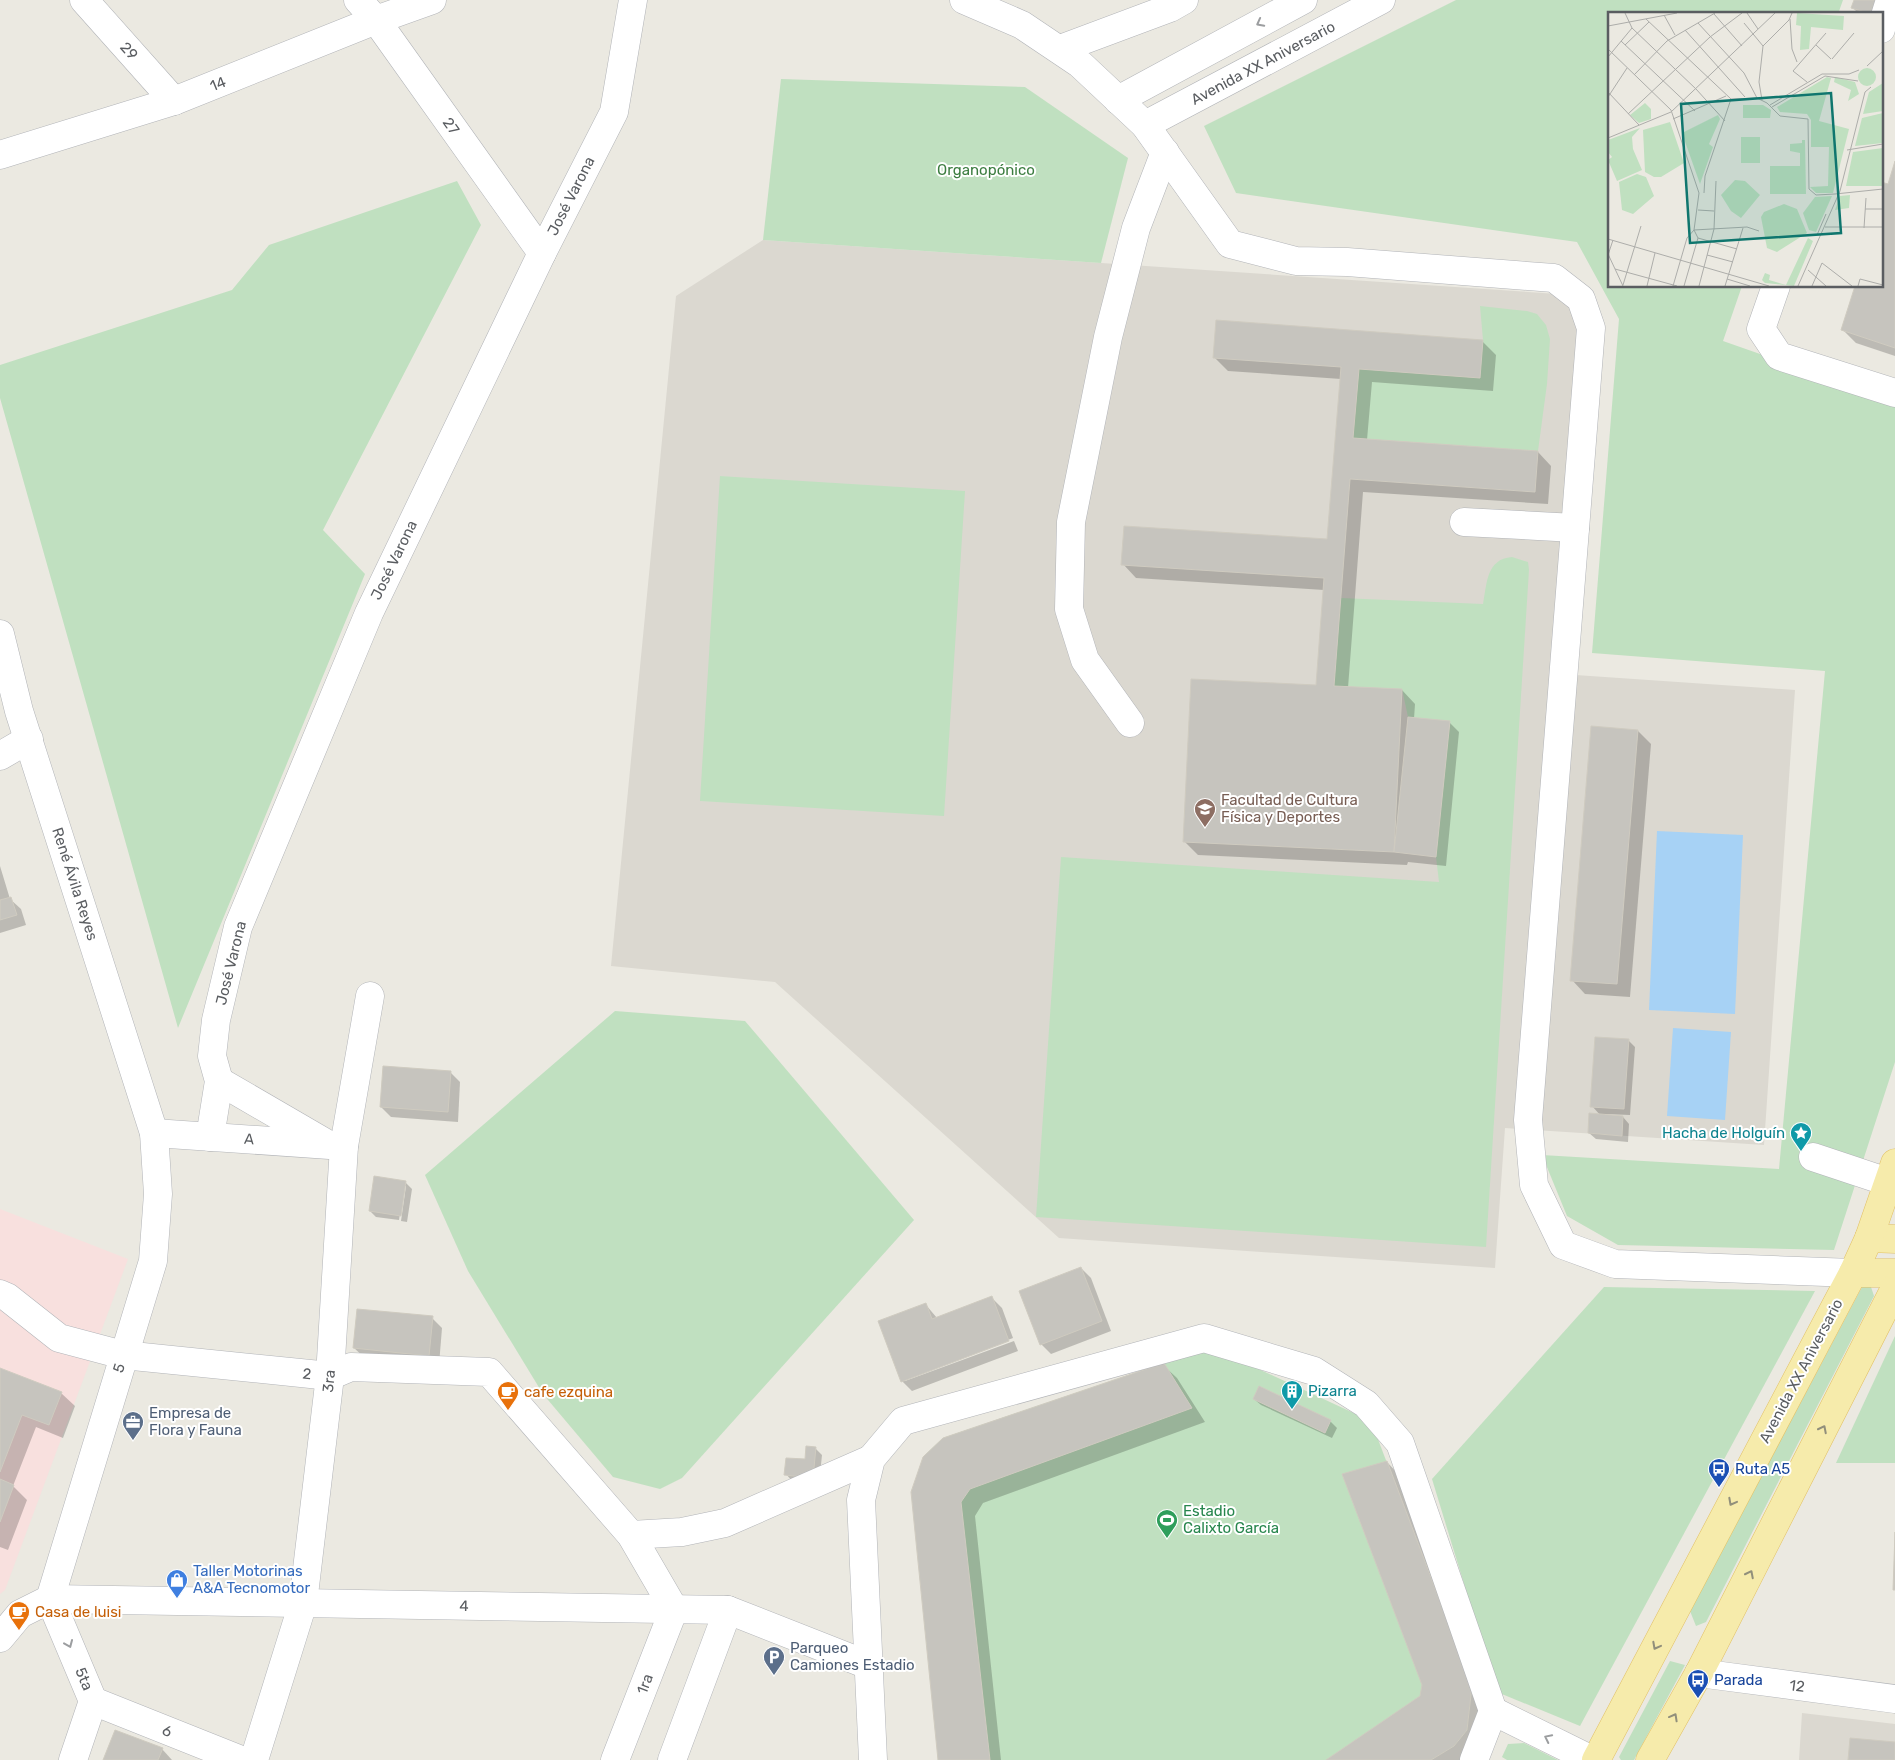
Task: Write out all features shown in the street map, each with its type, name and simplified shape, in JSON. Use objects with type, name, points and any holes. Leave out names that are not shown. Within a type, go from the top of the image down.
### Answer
[{"type":"main road","name":"Avenida XX Aniversario","points":[[1596,1760],[1852,1273],[1882,1238],[1892,1173]]},
{"type":"main road","points":[[1852,1273],[1895,1273]]},
{"type":"main road","points":[[1650,1760],[1699,1672],[1895,1288]]},
{"type":"street","name":"29","points":[[84,0],[174,101]]},
{"type":"street","name":"27","points":[[358,0],[376,20],[542,253]]},
{"type":"street","name":"14","points":[[0,155],[174,101],[376,20],[432,0]]},
{"type":"street","name":"José Varona","points":[[210,1137],[219,1081],[212,1056],[216,1020],[238,927],[369,613],[542,253],[614,112],[633,0]]},
{"type":"street","points":[[964,0],[1019,12],[1060,49],[1080,64],[1145,125],[1230,244],[1296,261],[1347,262],[1554,278],[1581,299],[1591,328],[1528,1120],[1534,1185],[1562,1245],[1615,1264],[1852,1273]]},
{"type":"street","points":[[1060,49],[1170,8],[1184,0]]},
{"type":"street","points":[[1118,100],[1303,0]]},
{"type":"street","name":"Avenida XX Aniversario","points":[[1145,125],[1381,0]]},
{"type":"street","points":[[1882,27],[1893,0]]},
{"type":"street","points":[[1130,723],[1084,660],[1069,609],[1071,522],[1108,337],[1136,228],[1165,152]]},
{"type":"street","points":[[1775,288],[1761,329],[1779,356],[1895,393]]},
{"type":"street","points":[[1464,522],[1575,528]]},
{"type":"street","name":"René Ávila Reyes","points":[[0,634],[19,711],[154,1134]]},
{"type":"street","points":[[0,756],[29,739]]},
{"type":"street","name":"3ra","points":[[254,1760],[302,1603],[330,1376],[335,1145],[370,996]]},
{"type":"street","points":[[219,1081],[335,1145]]},
{"type":"street","name":"A","points":[[154,1134],[335,1145]]},
{"type":"street","name":"5","points":[[50,1599],[153,1261],[158,1194],[154,1134]]},
{"type":"street","points":[[1813,1158],[1892,1173]]},
{"type":"street","name":"2","points":[[0,1294],[7,1296],[59,1338],[123,1355],[330,1376],[351,1367],[489,1372],[631,1535]]},
{"type":"street","points":[[674,1609],[631,1535],[682,1532],[726,1523],[871,1459],[903,1421],[1204,1338],[1314,1371],[1366,1404],[1400,1443],[1493,1711],[1474,1760]]},
{"type":"street","points":[[871,1459],[861,1500],[873,1760]]},
{"type":"street","points":[[0,1638],[20,1614],[50,1599]]},
{"type":"street","name":"4","points":[[50,1599],[728,1610],[868,1665]]},
{"type":"street","name":"5ta","points":[[50,1599],[94,1701],[73,1760]]},
{"type":"street","name":"1ra","points":[[615,1760],[674,1609]]},
{"type":"street","points":[[672,1760],[728,1610]]},
{"type":"street","name":"12","points":[[1699,1672],[1895,1698]]},
{"type":"street","name":"6","points":[[94,1701],[241,1760]]},
{"type":"street","points":[[1493,1711],[1592,1760]]},
{"type":"shaded area","name":"Facultad de Cultura Física y Deportes","points":[[763,240],[1587,296],[1561,674],[1795,690],[1764,1145],[1505,1128],[1495,1268],[1059,1238],[775,982],[611,966],[676,296]]},
{"type":"shaded area","points":[[0,1209],[128,1259],[5,1590],[0,1594]]},
{"type":"shaded area","points":[[1802,1713],[1895,1724],[1895,1760],[1799,1760]]},
{"type":"green space","points":[[1456,0],[1843,0],[1839,12],[1608,12],[1608,288],[1741,288],[1723,341],[1895,401],[1895,1062],[1834,1250],[1618,1245],[1567,1216],[1542,1155],[1779,1169],[1825,671],[1592,653],[1619,319],[1577,242],[1236,193],[1204,126]]},
{"type":"green space","name":"Organopónico","points":[[781,79],[1025,87],[1128,158],[1101,263],[763,240]]},
{"type":"green space","points":[[457,181],[481,225],[323,530],[365,574],[178,1028],[0,398],[0,365],[232,290],[269,245]]},
{"type":"green space","points":[[1480,306],[1527,311],[1537,314],[1546,325],[1550,339],[1547,384],[1538,451],[1353,438],[1359,369],[1480,378],[1483,340]]},
{"type":"green space","points":[[720,476],[965,491],[944,816],[700,801]]},
{"type":"green space","points":[[1512,557],[1528,562],[1529,570],[1486,1247],[1036,1217],[1061,857],[1439,882],[1436,857],[1450,721],[1408,717],[1402,689],[1334,686],[1341,598],[1483,604],[1487,581],[1492,567],[1503,559]]},
{"type":"green space","points":[[615,1011],[745,1021],[914,1220],[682,1478],[660,1489],[613,1477],[543,1394],[468,1271],[425,1175]]},
{"type":"green space","points":[[1604,1287],[1815,1291],[1580,1726],[1497,1692],[1432,1479]]},
{"type":"green space","points":[[1862,1287],[1871,1287],[1874,1296],[1706,1622],[1696,1626],[1690,1611]]},
{"type":"green space","points":[[1895,1336],[1895,1463],[1836,1463]]},
{"type":"green space","name":"Estadio Calixto García","points":[[1211,1347],[1371,1421],[1472,1686],[1467,1730],[1454,1746],[1431,1760],[938,1760],[923,1457],[943,1438]]},
{"type":"green space","points":[[1670,1661],[1685,1665],[1634,1760],[1621,1760],[1619,1757]]},
{"type":"green space","points":[[1524,1743],[1558,1760],[1507,1760],[1502,1757],[1508,1744]]},
{"type":"water","points":[[1657,831],[1743,835],[1735,1014],[1649,1010]]},
{"type":"water","points":[[1673,1028],[1731,1032],[1725,1120],[1667,1116]]},
{"type":"building","points":[[1854,0],[1877,0],[1873,12],[1851,8]]},
{"type":"building","points":[[1895,161],[1895,348],[1841,330],[1854,288],[1882,288],[1882,182],[1888,184]]},
{"type":"building","points":[[1216,320],[1483,340],[1480,378],[1359,369],[1353,438],[1538,451],[1535,492],[1350,479],[1334,686],[1402,689],[1394,852],[1183,842],[1191,679],[1316,685],[1324,578],[1121,565],[1124,526],[1327,539],[1341,367],[1213,358]]},
{"type":"building","points":[[1408,717],[1450,721],[1436,857],[1394,852]]},
{"type":"building","points":[[1591,726],[1638,730],[1617,984],[1570,981]]},
{"type":"building","points":[[11,897],[17,915],[0,920],[0,900]]},
{"type":"building","points":[[1595,1037],[1629,1039],[1624,1109],[1590,1107]]},
{"type":"building","points":[[383,1066],[451,1071],[448,1112],[380,1107]]},
{"type":"building","points":[[1589,1113],[1623,1116],[1622,1136],[1588,1133]]},
{"type":"building","points":[[374,1176],[406,1181],[401,1216],[369,1211]]},
{"type":"building","points":[[1081,1267],[1102,1321],[1040,1345],[1019,1291]]},
{"type":"building","points":[[992,1296],[1009,1341],[901,1382],[878,1321],[926,1303],[932,1319]]},
{"type":"building","points":[[357,1309],[433,1316],[429,1356],[353,1348]]},
{"type":"building","points":[[1164,1363],[1192,1408],[970,1489],[961,1502],[990,1760],[938,1760],[911,1492],[923,1457],[943,1438]]},
{"type":"building","points":[[0,1368],[62,1392],[49,1425],[22,1415],[0,1472]]},
{"type":"building","name":"Pizarra","points":[[1259,1386],[1331,1420],[1325,1433],[1253,1399]]},
{"type":"building","points":[[806,1446],[816,1447],[813,1478],[784,1475],[786,1458],[805,1459]]},
{"type":"building","points":[[1387,1461],[1472,1686],[1467,1730],[1454,1746],[1431,1760],[1326,1760],[1420,1696],[1422,1685],[1342,1474]]},
{"type":"building","points":[[0,1479],[14,1485],[0,1522]]},
{"type":"building","points":[[1895,1532],[1895,1590],[1893,1590]]},
{"type":"building","points":[[115,1730],[163,1748],[158,1760],[103,1760]]},
{"type":"building","points":[[1850,1738],[1895,1742],[1895,1760],[1848,1760]]},
{"type":"place","name":"Facultad de Cultura Física y Deportes","points":[[1205,828]]},
{"type":"place","name":"Hacha de Holguín","points":[[1801,1152]]},
{"type":"place","name":"Pizarra","points":[[1292,1410]]},
{"type":"place","name":"cafe ezquina","points":[[508,1411]]},
{"type":"place","name":"Empresa de Flora y Fauna","points":[[133,1441]]},
{"type":"place","name":"Ruta A5","points":[[1719,1488]]},
{"type":"place","name":"Estadio Calixto García","points":[[1167,1539]]},
{"type":"place","name":"Taller Motorinas A&A Tecnomotor","points":[[177,1599]]},
{"type":"place","name":"Casa de luisi","points":[[19,1631]]},
{"type":"place","name":"Parqueo Camiones Estadio","points":[[774,1676]]},
{"type":"place","name":"Parada","points":[[1698,1699]]}]
